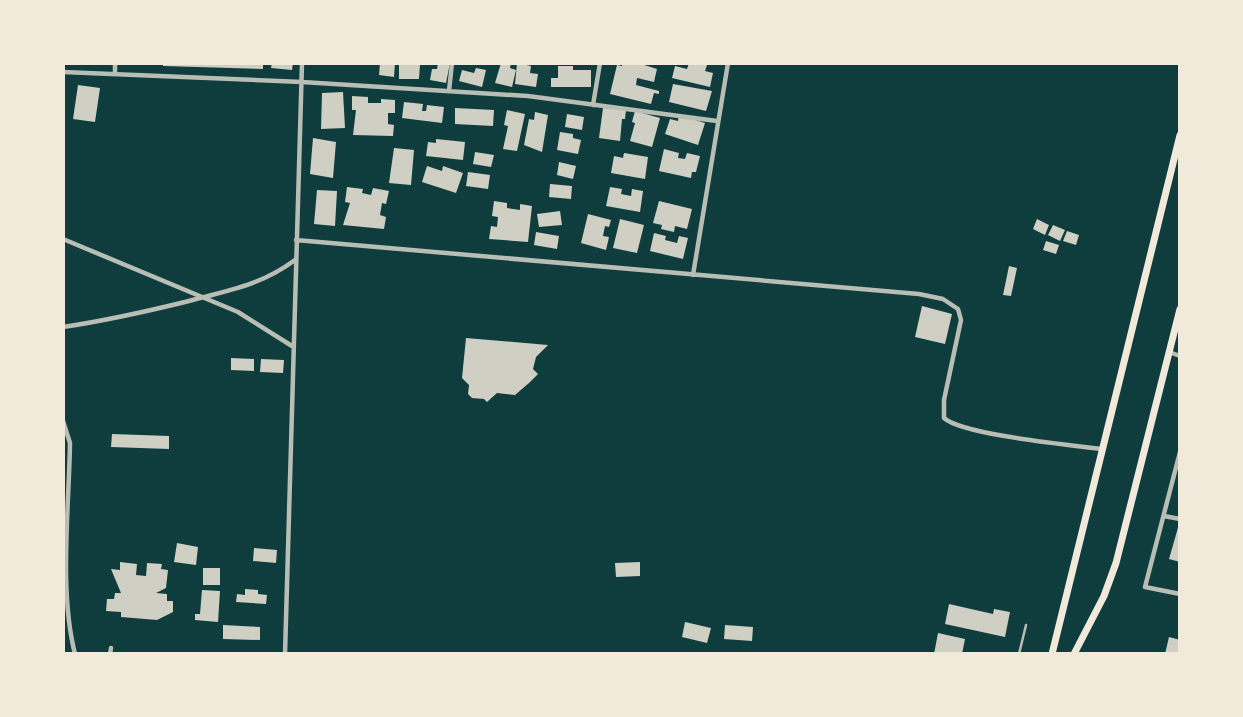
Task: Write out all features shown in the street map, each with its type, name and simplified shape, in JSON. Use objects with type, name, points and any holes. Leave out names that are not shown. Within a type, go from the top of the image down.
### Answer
[{"type":"main road","points":[[1052,654],[1180,135]]},
{"type":"main road","points":[[1074,654],[1104,596],[1116,564],[1180,309]]},
{"type":"street","points":[[115,63],[115,74]]},
{"type":"street","points":[[285,654],[302,63]]},
{"type":"street","points":[[449,91],[452,63]]},
{"type":"street","points":[[593,105],[600,63]]},
{"type":"street","points":[[692,275],[727,63]]},
{"type":"street","points":[[63,72],[302,82],[528,96],[716,121]]},
{"type":"street","points":[[63,239],[238,312],[292,346]]},
{"type":"street","points":[[296,240],[919,294],[943,299],[958,309],[961,320],[944,400],[944,418],[951,424],[994,433],[1102,449]]},
{"type":"street","points":[[63,327],[108,320],[250,286],[276,275],[295,260]]},
{"type":"street","points":[[1169,352],[1180,356]]},
{"type":"street","points":[[63,421],[71,443],[67,597],[75,654]]},
{"type":"street","points":[[1180,452],[1145,587],[1180,594]]},
{"type":"street","points":[[1164,516],[1180,519]]},
{"type":"lane","points":[[1019,654],[1026,625]]},
{"type":"building","points":[[163,63],[263,63],[263,69],[163,66]]},
{"type":"building","points":[[272,63],[293,63],[292,70],[271,68]]},
{"type":"building","points":[[380,63],[395,63],[394,77],[379,75]]},
{"type":"building","points":[[399,63],[420,64],[419,79],[399,79]]},
{"type":"building","points":[[438,63],[450,63],[446,83],[430,80],[432,69],[437,69]]},
{"type":"building","points":[[501,63],[511,63],[510,68],[516,70],[512,87],[495,83]]},
{"type":"building","points":[[517,63],[531,66],[530,73],[538,74],[536,87],[515,84]]},
{"type":"building","points":[[623,63],[638,63],[657,69],[654,82],[637,78],[636,85],[659,91],[659,94],[654,93],[651,104],[610,94],[617,65],[622,66]]},
{"type":"building","points":[[689,63],[707,65],[705,71],[713,73],[710,87],[672,78],[675,66],[687,69]]},
{"type":"building","points":[[558,66],[573,66],[573,70],[591,70],[591,87],[551,87],[551,78],[558,78]]},
{"type":"building","points":[[476,68],[486,70],[482,87],[459,81],[462,70],[474,73]]},
{"type":"building","points":[[673,84],[712,91],[706,111],[669,102]]},
{"type":"building","points":[[78,85],[100,88],[95,122],[73,119]]},
{"type":"building","points":[[343,92],[345,128],[321,129],[322,93]]},
{"type":"building","points":[[352,96],[368,97],[368,103],[381,103],[381,99],[395,100],[395,113],[388,113],[388,124],[394,125],[393,136],[353,135],[356,110],[352,110]]},
{"type":"building","points":[[404,102],[423,104],[422,111],[426,111],[427,105],[444,107],[442,123],[402,118]]},
{"type":"building","points":[[455,108],[494,110],[493,126],[455,124]]},
{"type":"building","points":[[603,108],[626,110],[625,119],[622,119],[620,141],[599,138]]},
{"type":"building","points":[[507,110],[525,114],[517,151],[503,149],[508,126],[504,125]]},
{"type":"building","points":[[635,111],[660,118],[652,147],[630,141]]},
{"type":"building","points":[[535,112],[548,115],[542,152],[524,145],[529,119],[534,120]]},
{"type":"building","points":[[567,114],[584,117],[582,130],[565,127]]},
{"type":"building","points":[[679,115],[705,123],[698,145],[665,134],[670,119],[678,121]]},
{"type":"building","points":[[560,132],[573,134],[573,138],[581,140],[578,154],[557,150]]},
{"type":"building","points":[[313,138],[336,142],[333,178],[310,174]]},
{"type":"building","points":[[436,139],[465,142],[463,160],[426,156],[428,142],[436,143]]},
{"type":"building","points":[[394,148],[414,150],[411,185],[389,183]]},
{"type":"building","points":[[664,149],[679,153],[678,158],[685,159],[687,153],[700,156],[696,172],[692,172],[691,178],[659,171]]},
{"type":"building","points":[[475,152],[494,155],[491,167],[473,164]]},
{"type":"building","points":[[624,153],[648,157],[645,179],[611,173],[614,156],[623,158]]},
{"type":"building","points":[[559,162],[576,166],[573,179],[557,175]]},
{"type":"building","points":[[427,166],[442,171],[443,166],[463,173],[456,193],[422,182]]},
{"type":"building","points":[[468,172],[490,175],[488,189],[466,186]]},
{"type":"building","points":[[550,184],[572,186],[571,199],[549,197]]},
{"type":"building","points":[[347,187],[363,189],[362,193],[371,195],[373,188],[389,191],[386,204],[382,203],[380,215],[386,217],[384,229],[343,225],[350,203],[345,202]]},
{"type":"building","points":[[610,187],[622,189],[621,194],[631,196],[632,189],[643,191],[640,212],[606,206]]},
{"type":"building","points":[[317,190],[337,191],[335,226],[314,224]]},
{"type":"building","points":[[494,201],[507,203],[507,208],[520,210],[520,204],[532,206],[528,242],[489,239],[491,226],[497,227],[498,217],[492,216]]},
{"type":"building","points":[[659,201],[692,209],[687,229],[675,226],[674,232],[661,229],[662,225],[653,223]]},
{"type":"building","points":[[560,211],[562,225],[539,227],[537,214]]},
{"type":"building","points":[[588,214],[611,220],[609,227],[605,226],[603,236],[609,237],[606,250],[581,243]]},
{"type":"building","points":[[620,219],[644,225],[637,253],[613,248]]},
{"type":"building","points":[[1037,219],[1049,225],[1045,235],[1033,229]]},
{"type":"building","points":[[1053,225],[1065,230],[1060,241],[1048,235]]},
{"type":"building","points":[[1067,231],[1079,235],[1076,245],[1063,241]]},
{"type":"building","points":[[536,232],[559,236],[557,249],[534,245]]},
{"type":"building","points":[[654,233],[677,243],[679,236],[688,238],[683,259],[650,251]]},
{"type":"building","points":[[1046,241],[1059,245],[1056,254],[1043,250]]},
{"type":"building","points":[[1009,266],[1017,268],[1011,296],[1003,295]]},
{"type":"building","points":[[922,306],[952,314],[945,344],[915,337]]},
{"type":"building","points":[[466,338],[548,345],[536,357],[533,369],[538,374],[529,383],[515,395],[497,393],[487,402],[484,399],[472,398],[468,394],[469,385],[462,378]]},
{"type":"building","points":[[231,358],[254,359],[254,371],[231,370]]},
{"type":"building","points":[[261,359],[284,360],[283,373],[260,372]]},
{"type":"building","points":[[112,434],[169,436],[169,449],[111,447]]},
{"type":"building","points":[[1180,524],[1180,562],[1169,559]]},
{"type":"building","points":[[177,543],[198,547],[196,565],[174,562]]},
{"type":"building","points":[[254,548],[277,550],[276,563],[253,561]]},
{"type":"building","points":[[120,562],[137,564],[136,575],[146,576],[147,563],[162,564],[161,569],[168,570],[166,588],[156,593],[167,594],[167,601],[173,601],[173,612],[157,620],[121,617],[121,612],[106,611],[107,599],[114,599],[115,593],[121,593],[111,569],[120,570]]},
{"type":"building","points":[[640,562],[640,576],[616,577],[615,563]]},
{"type":"building","points":[[203,568],[220,568],[220,585],[203,585]]},
{"type":"building","points":[[245,589],[258,590],[258,594],[267,595],[266,604],[236,602],[237,594],[245,595]]},
{"type":"building","points":[[202,590],[220,591],[218,622],[195,620],[195,614],[200,614]]},
{"type":"building","points":[[949,604],[993,614],[994,609],[1010,612],[1005,637],[945,624]]},
{"type":"building","points":[[685,622],[711,628],[707,643],[682,637]]},
{"type":"building","points":[[223,625],[260,627],[260,640],[223,639]]},
{"type":"building","points":[[725,625],[753,627],[752,641],[724,639]]},
{"type":"building","points":[[938,633],[965,639],[962,654],[934,654]]},
{"type":"building","points":[[1169,637],[1180,640],[1180,654],[1165,654]]}]
